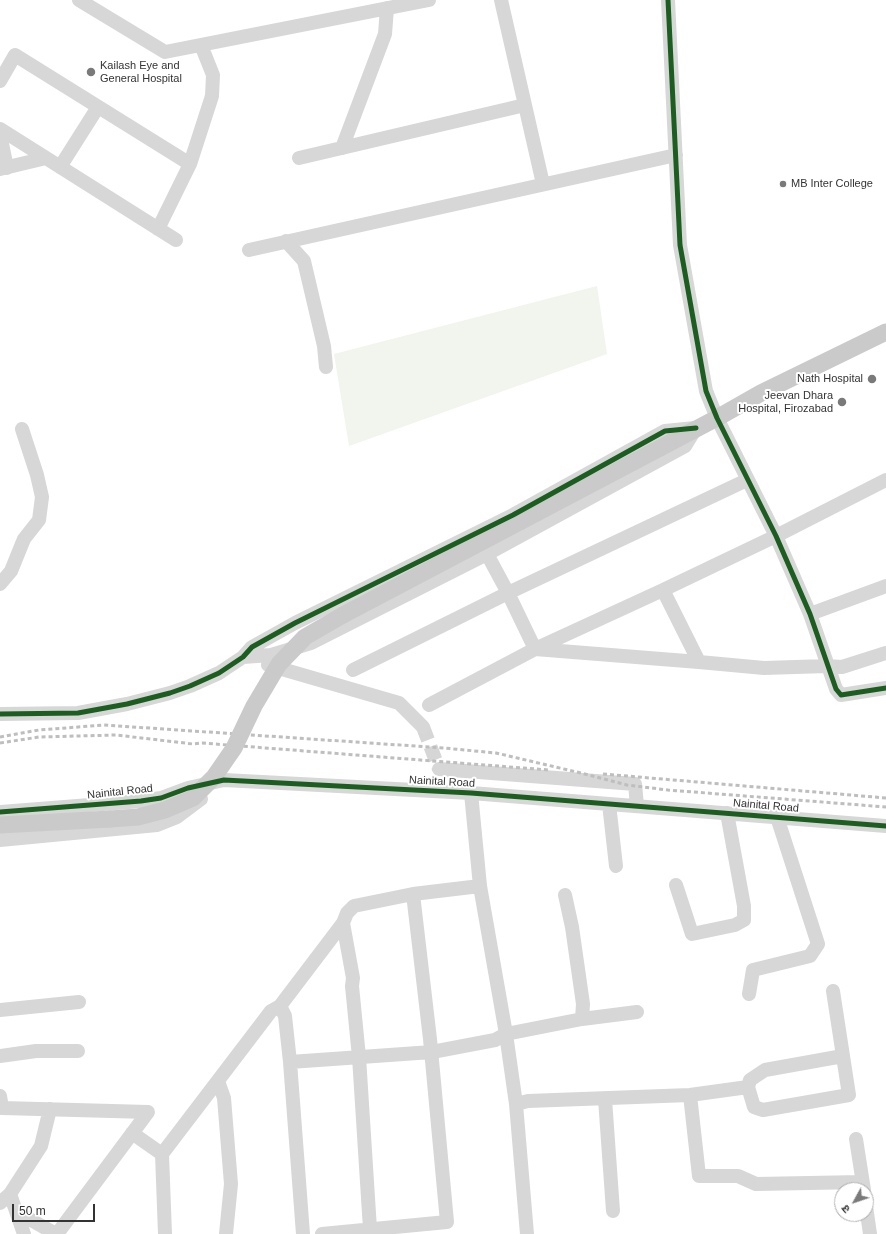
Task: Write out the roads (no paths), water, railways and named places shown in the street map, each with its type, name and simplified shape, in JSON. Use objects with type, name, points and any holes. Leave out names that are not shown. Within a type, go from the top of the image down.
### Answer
[{"type":"main road","points":[[0,825],[138,817],[165,810],[193,798],[214,777],[234,748],[254,706],[279,664],[305,637],[350,611],[717,418],[761,393],[886,332]]},
{"type":"street","points":[[87,2],[165,52],[429,0]]},
{"type":"street","points":[[501,0],[543,184]]},
{"type":"street","points":[[668,0],[680,245],[706,391],[717,418],[776,536],[810,614],[836,689],[841,695],[886,688]]},
{"type":"street","points":[[342,148],[385,34],[387,8]]},
{"type":"street","points":[[158,229],[190,164],[212,96],[213,75],[201,45]]},
{"type":"street","points":[[0,81],[15,55],[190,164]]},
{"type":"street","points":[[299,158],[525,105]]},
{"type":"street","points":[[60,167],[98,107]]},
{"type":"street","points":[[0,129],[176,240]]},
{"type":"street","points":[[0,134],[4,169],[46,158]]},
{"type":"street","points":[[249,250],[676,155]]},
{"type":"street","points":[[286,242],[304,261],[324,346],[326,368]]},
{"type":"street","points":[[243,657],[271,655],[311,644],[487,554],[685,446],[696,428]]},
{"type":"street","points":[[0,714],[78,713],[127,704],[170,693],[190,686],[220,673],[243,657],[252,647],[295,623],[513,515],[665,431],[696,428]]},
{"type":"street","points":[[0,584],[11,571],[24,539],[39,520],[42,497],[38,475],[22,429]]},
{"type":"street","points":[[353,670],[747,480]]},
{"type":"street","points":[[429,705],[535,649],[776,536],[886,480]]},
{"type":"street","points":[[487,554],[535,649]]},
{"type":"street","points":[[810,614],[886,586]]},
{"type":"street","points":[[663,590],[699,662]]},
{"type":"street","points":[[535,649],[764,668],[842,667],[886,653]]},
{"type":"street","points":[[243,657],[399,703],[423,727]]},
{"type":"street","points":[[439,769],[635,784],[637,806]]},
{"type":"street","points":[[0,840],[157,826],[176,817],[224,780]]},
{"type":"street","name":"Nainital Road","points":[[0,812],[141,801],[161,798],[188,788],[224,780],[471,793],[886,826]]},
{"type":"street","points":[[188,788],[194,804]]},
{"type":"street","points":[[471,793],[480,886],[506,1034],[516,1104],[527,1234]]},
{"type":"street","points":[[609,804],[616,866]]},
{"type":"street","points":[[676,885],[692,934],[735,925],[744,920],[744,906],[727,813]]},
{"type":"street","points":[[749,994],[752,970],[810,956],[818,944],[777,817]]},
{"type":"street","points":[[165,1234],[162,1154],[271,1011],[280,1006],[343,923],[347,913],[354,906],[413,894],[480,886]]},
{"type":"street","points":[[322,1234],[370,1229],[447,1228],[432,1052],[413,894]]},
{"type":"street","points":[[565,895],[572,927],[583,1004],[582,1019]]},
{"type":"street","points":[[343,923],[353,978],[352,986],[359,1057],[370,1229]]},
{"type":"street","points":[[833,991],[843,1056],[849,1095],[763,1110],[754,1107],[748,1087],[750,1080],[765,1070],[843,1056]]},
{"type":"street","points":[[0,1010],[79,1002]]},
{"type":"street","points":[[280,1006],[285,1016],[290,1062],[303,1234]]},
{"type":"street","points":[[290,1062],[432,1052],[495,1040],[506,1034],[582,1019],[637,1012]]},
{"type":"street","points":[[0,1056],[36,1051],[78,1051]]},
{"type":"street","points":[[218,1081],[224,1098],[231,1184],[226,1234]]},
{"type":"street","points":[[516,1104],[528,1101],[605,1099],[690,1094],[748,1087]]},
{"type":"street","points":[[690,1094],[699,1176],[738,1176],[756,1184],[834,1185]]},
{"type":"street","points":[[0,1096],[2,1108],[50,1109],[148,1112],[57,1234],[17,1212],[5,1199],[41,1146],[50,1109]]},
{"type":"street","points":[[605,1099],[613,1211]]},
{"type":"street","points":[[132,1133],[162,1154]]},
{"type":"street","points":[[856,1138],[862,1182]]},
{"type":"street","points":[[17,1212],[24,1234]]},
{"type":"street","points":[[868,1222],[870,1234]]},
{"type":"tunnel","points":[[423,727],[439,769]]},
{"type":"railway","points":[[0,737],[39,730],[104,725],[444,748],[496,753],[627,785],[668,790],[886,807]]},
{"type":"railway","points":[[0,743],[39,737],[116,735],[193,744],[202,743],[549,770]]},
{"type":"railway","points":[[603,774],[886,798]]},
{"type":"place","name":"Kailash Eye and General Hospital","points":[[91,72]]},
{"type":"place","name":"MB Inter College","points":[[783,184]]},
{"type":"place","name":"Nath Hospital","points":[[872,379]]},
{"type":"place","name":"Jeevan Dhara Hospital, Firozabad","points":[[842,402]]}]
